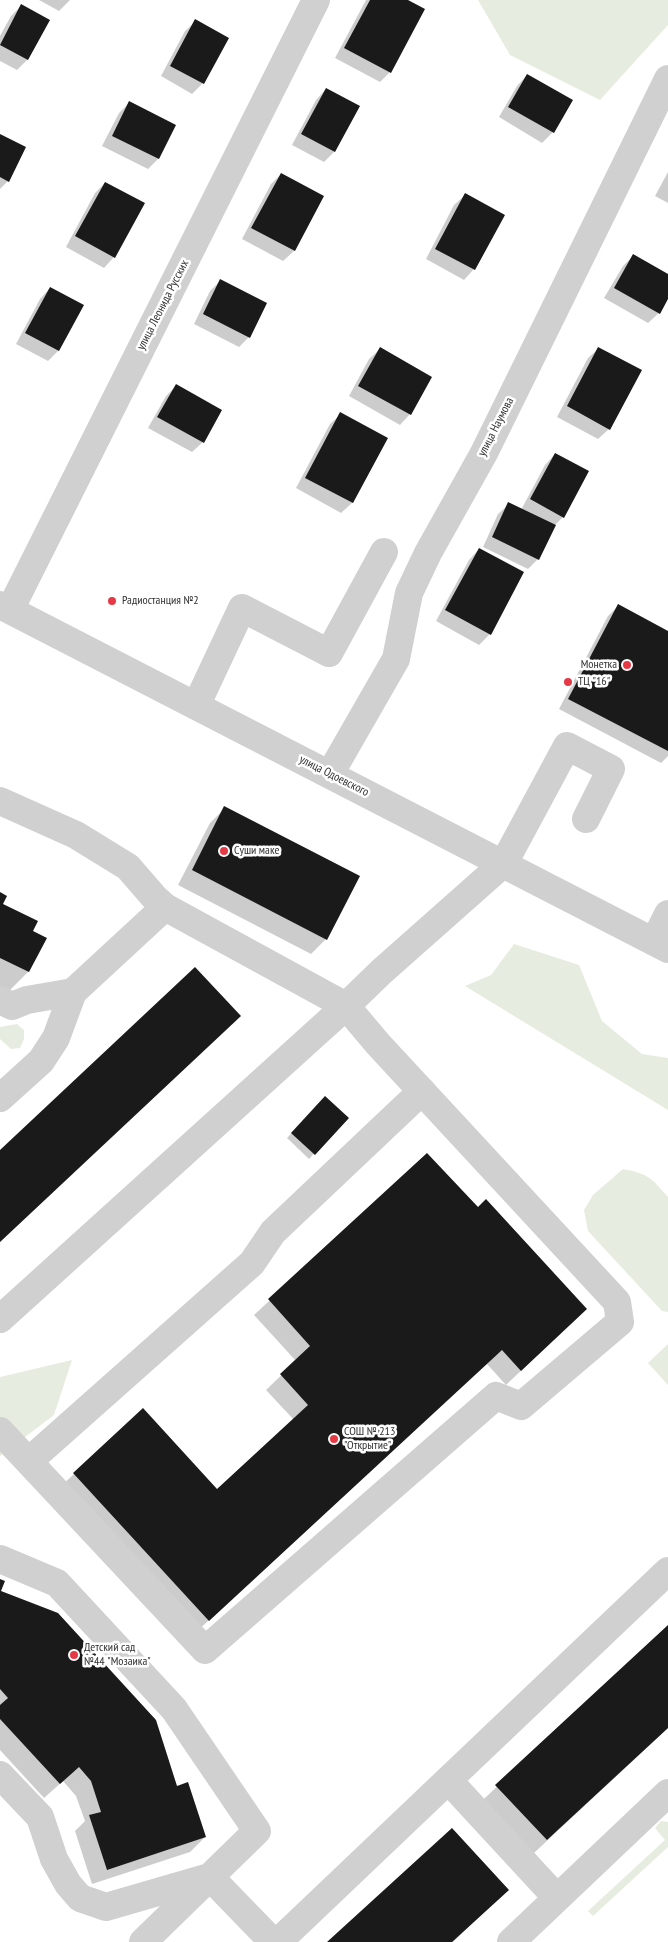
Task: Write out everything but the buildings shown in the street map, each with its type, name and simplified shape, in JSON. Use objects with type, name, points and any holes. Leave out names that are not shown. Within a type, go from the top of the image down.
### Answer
[{"type":"street","name":"улица Леонида Русских","points":[[5,607],[316,0]]},
{"type":"street","name":"улица Наумова","points":[[330,774],[396,660],[409,593],[428,552],[484,453],[668,79]]},
{"type":"street","points":[[196,706],[242,608],[328,653],[384,552]]},
{"type":"street","name":"улица Одоевского","points":[[5,607],[661,945]]},
{"type":"street","points":[[0,1319],[346,1006],[381,972],[504,864],[567,746],[612,769],[586,819]]},
{"type":"street","points":[[0,801],[76,835],[128,867],[154,898],[165,907],[346,1006],[378,1044],[617,1302],[620,1322],[521,1406],[496,1396],[205,1650],[0,1431]]},
{"type":"street","points":[[0,1098],[41,1061],[56,1038],[74,992],[165,907]]},
{"type":"street","points":[[661,945],[668,914]]},
{"type":"street","points":[[0,1000],[12,1006],[26,1000],[74,992]]},
{"type":"street","points":[[29,1461],[252,1263],[273,1232],[422,1091]]},
{"type":"street","points":[[0,1559],[57,1583],[174,1709],[257,1831],[143,1942]]},
{"type":"street","points":[[278,1942],[668,1571]]},
{"type":"street","points":[[0,1775],[40,1817],[54,1859],[68,1884],[80,1898],[106,1907],[210,1877]]},
{"type":"street","points":[[448,1780],[557,1898]]},
{"type":"street","points":[[511,1942],[668,1793]]},
{"type":"street","points":[[210,1877],[273,1942]]},
{"type":"shaded area","points":[[478,0],[668,0],[668,25],[600,100],[510,55]]},
{"type":"shaded area","points":[[514,944],[579,965],[602,1021],[642,1054],[668,1058],[668,1110],[465,986],[491,975]]},
{"type":"shaded area","points":[[17,1024],[24,1030],[24,1039],[20,1048],[11,1049],[0,1039],[0,1027]]},
{"type":"shaded area","points":[[623,1169],[649,1178],[668,1197],[668,1312],[662,1311],[588,1231],[584,1210],[593,1195]]},
{"type":"shaded area","points":[[668,1344],[668,1385],[648,1363]]},
{"type":"shaded area","points":[[72,1360],[54,1415],[0,1456],[0,1377]]},
{"type":"shaded area","points":[[661,1821],[668,1822],[668,1847],[593,1916],[588,1911],[665,1840],[655,1828]]},
{"type":"place","name":"Радиостанция №2","points":[[112,601]]},
{"type":"place","name":"Монетка","points":[[627,665]]},
{"type":"place","name":"ТЦ \"16\"","points":[[568,682]]},
{"type":"place","name":"Суши маке","points":[[224,851]]},
{"type":"place","name":"СОШ № 213 \"Открытие\"","points":[[334,1439]]},
{"type":"place","name":"Детский сад №44 \"Мозаика\"","points":[[74,1655]]}]
